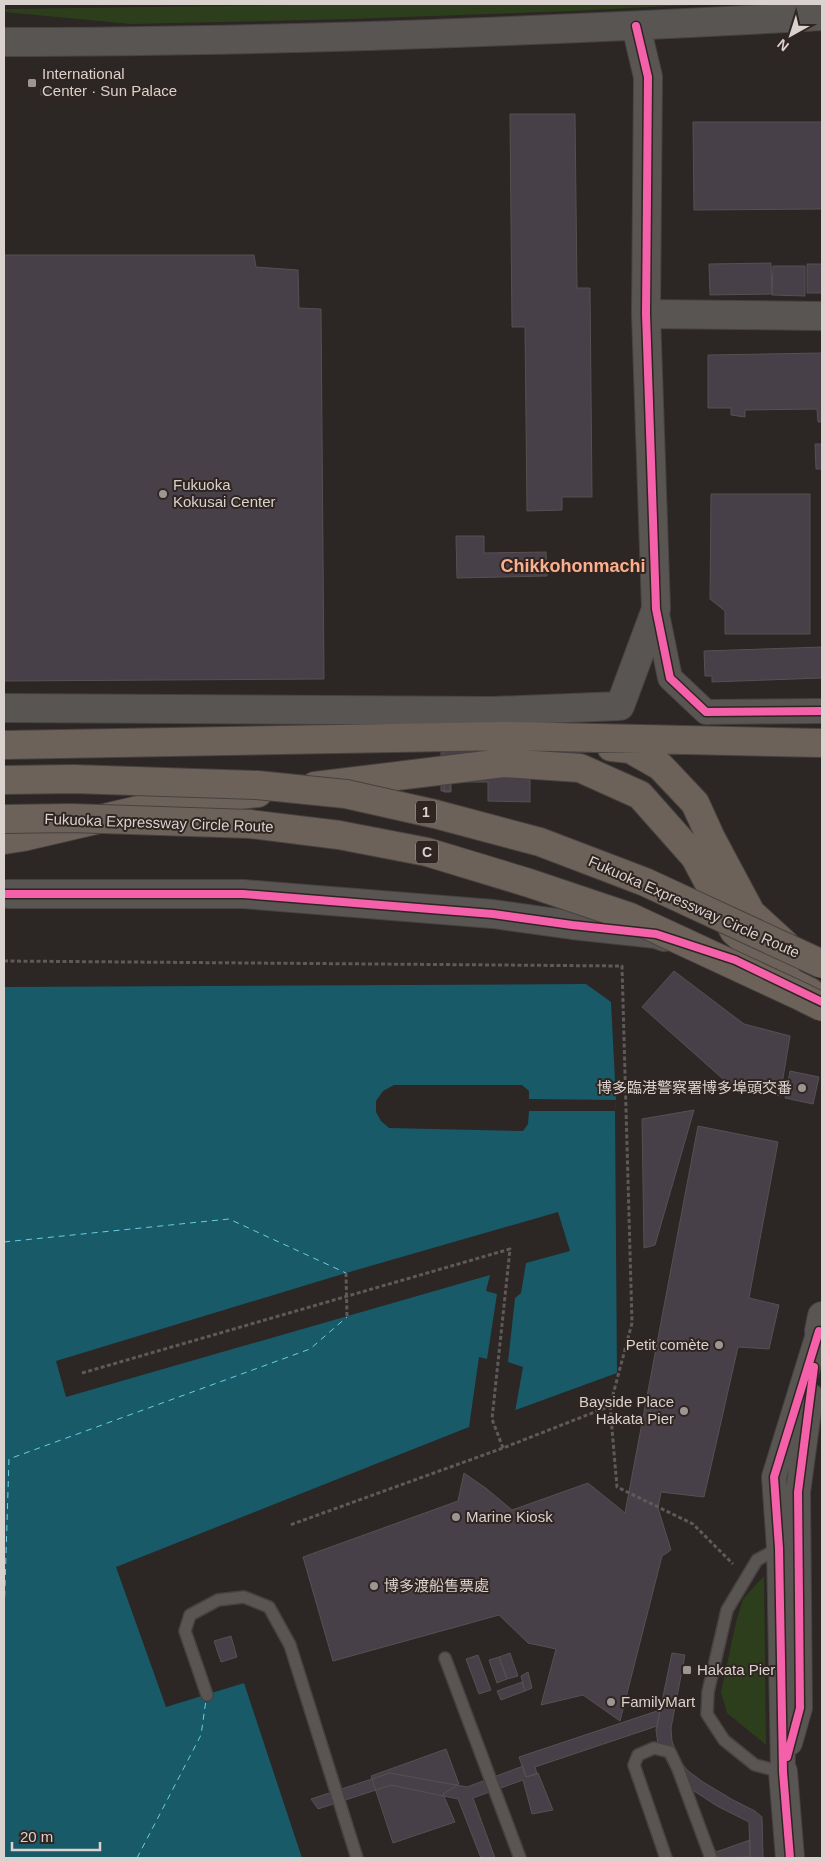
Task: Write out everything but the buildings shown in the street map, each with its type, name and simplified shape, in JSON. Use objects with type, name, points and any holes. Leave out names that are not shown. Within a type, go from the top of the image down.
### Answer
[{"type":"highway","points":[[505,736],[630,749],[660,766],[695,803],[710,838],[751,913],[803,960],[822,972]]},
{"type":"highway","points":[[4,745],[505,736],[822,743]]},
{"type":"highway","points":[[4,840],[170,804],[503,763],[580,768],[640,795],[695,858],[734,931],[792,983],[822,1000]]},
{"type":"highway","name":"Fukuoka Expressway Circle Route","points":[[4,780],[73,779],[257,785],[346,794],[418,810],[540,842],[627,875],[822,964]]},
{"type":"highway","name":"Fukuoka Expressway Circle Route","points":[[4,819],[71,818],[250,824],[339,836],[427,852],[529,883],[630,918],[822,1007]]},
{"type":"street","points":[[4,42],[141,42],[493,32],[822,16]]},
{"type":"street","points":[[636,26],[648,77],[646,314],[656,609],[670,678],[706,712],[822,711]]},
{"type":"street","points":[[646,314],[822,316]]},
{"type":"street","points":[[4,708],[493,711],[620,706],[656,609]]},
{"type":"street","points":[[8,894],[243,894],[493,914],[656,934],[734,960],[822,1000]]},
{"type":"street","points":[[790,1858],[783,1772],[779,1548],[774,1477],[821,1324]]},
{"type":"street","points":[[783,1772],[800,1708],[798,1492],[821,1324]]},
{"type":"lane","points":[[779,1548],[757,1560],[727,1610],[708,1692],[707,1714],[724,1740],[755,1764],[783,1772]]},
{"type":"lane","points":[[207,1695],[186,1631],[190,1615],[218,1600],[244,1597],[269,1607],[290,1645],[357,1858]]},
{"type":"lane","points":[[445,1658],[520,1858]]},
{"type":"lane","points":[[666,1858],[634,1766],[638,1754],[654,1748],[670,1752],[711,1858]]},
{"type":"path","points":[[4,961],[622,966],[632,1323],[610,1406],[617,1487],[693,1524],[746,1578]]},
{"type":"path","points":[[82,1373],[510,1249],[492,1420],[503,1448]]},
{"type":"path","points":[[346,1273],[347,1317]]},
{"type":"path","points":[[290,1525],[503,1448],[610,1406]]},
{"type":"green space","points":[[358,4],[710,4],[350,19],[131,24],[4,12],[4,9]]},
{"type":"green space","points":[[764,1576],[766,1745],[727,1713],[721,1692],[736,1622],[743,1599]]},
{"type":"water","points":[[586,984],[611,1002],[616,1100],[617,1373],[469,1427],[116,1567],[166,1707],[244,1683],[302,1858],[4,1858],[4,987]]},
{"type":"pier","points":[[394,1085],[522,1085],[529,1091],[529,1099],[616,1100],[615,1111],[529,1111],[528,1124],[523,1131],[389,1128],[381,1121],[376,1112],[376,1101],[383,1091]]},
{"type":"pier","points":[[558,1212],[570,1251],[526,1263],[521,1293],[515,1298],[508,1362],[523,1367],[515,1412],[469,1427],[479,1357],[487,1359],[497,1294],[486,1291],[490,1275],[66,1397],[56,1361],[346,1273]]},
{"type":"ferry route","points":[[4,1242],[229,1219],[346,1273]]},
{"type":"ferry route","points":[[4,1619],[9,1459],[310,1349],[347,1317]]},
{"type":"ferry route","points":[[137,1858],[201,1735],[206,1700]]},
{"type":"cycle path","points":[[636,26],[648,77],[646,314],[656,609],[670,678],[706,712],[822,711]]},
{"type":"cycle path","points":[[4,894],[243,894],[493,914],[656,934],[735,960],[822,1002]]},
{"type":"cycle path","points":[[790,1858],[783,1772],[779,1548],[774,1477],[819,1331]]},
{"type":"cycle path","points":[[787,1757],[800,1708],[798,1492],[814,1367]]},
{"type":"place","name":"International Center · Sun Palace","points":[[32,83]]},
{"type":"place","name":"Fukuoka Kokusai Center","points":[[163,494]]},
{"type":"place","name":"博多臨港警察署博多埠頭交番","points":[[802,1088]]},
{"type":"place","name":"Petit comète","points":[[719,1345]]},
{"type":"place","name":"Bayside Place Hakata Pier","points":[[684,1411]]},
{"type":"place","name":"Marine Kiosk","points":[[456,1517]]},
{"type":"place","name":"博多渡船售票處","points":[[374,1586]]},
{"type":"place","name":"Hakata Pier","points":[[687,1670]]},
{"type":"place","name":"FamilyMart","points":[[611,1702]]},
{"type":"district","name":"Chikkohonmachi","points":[[573,566]]}]
